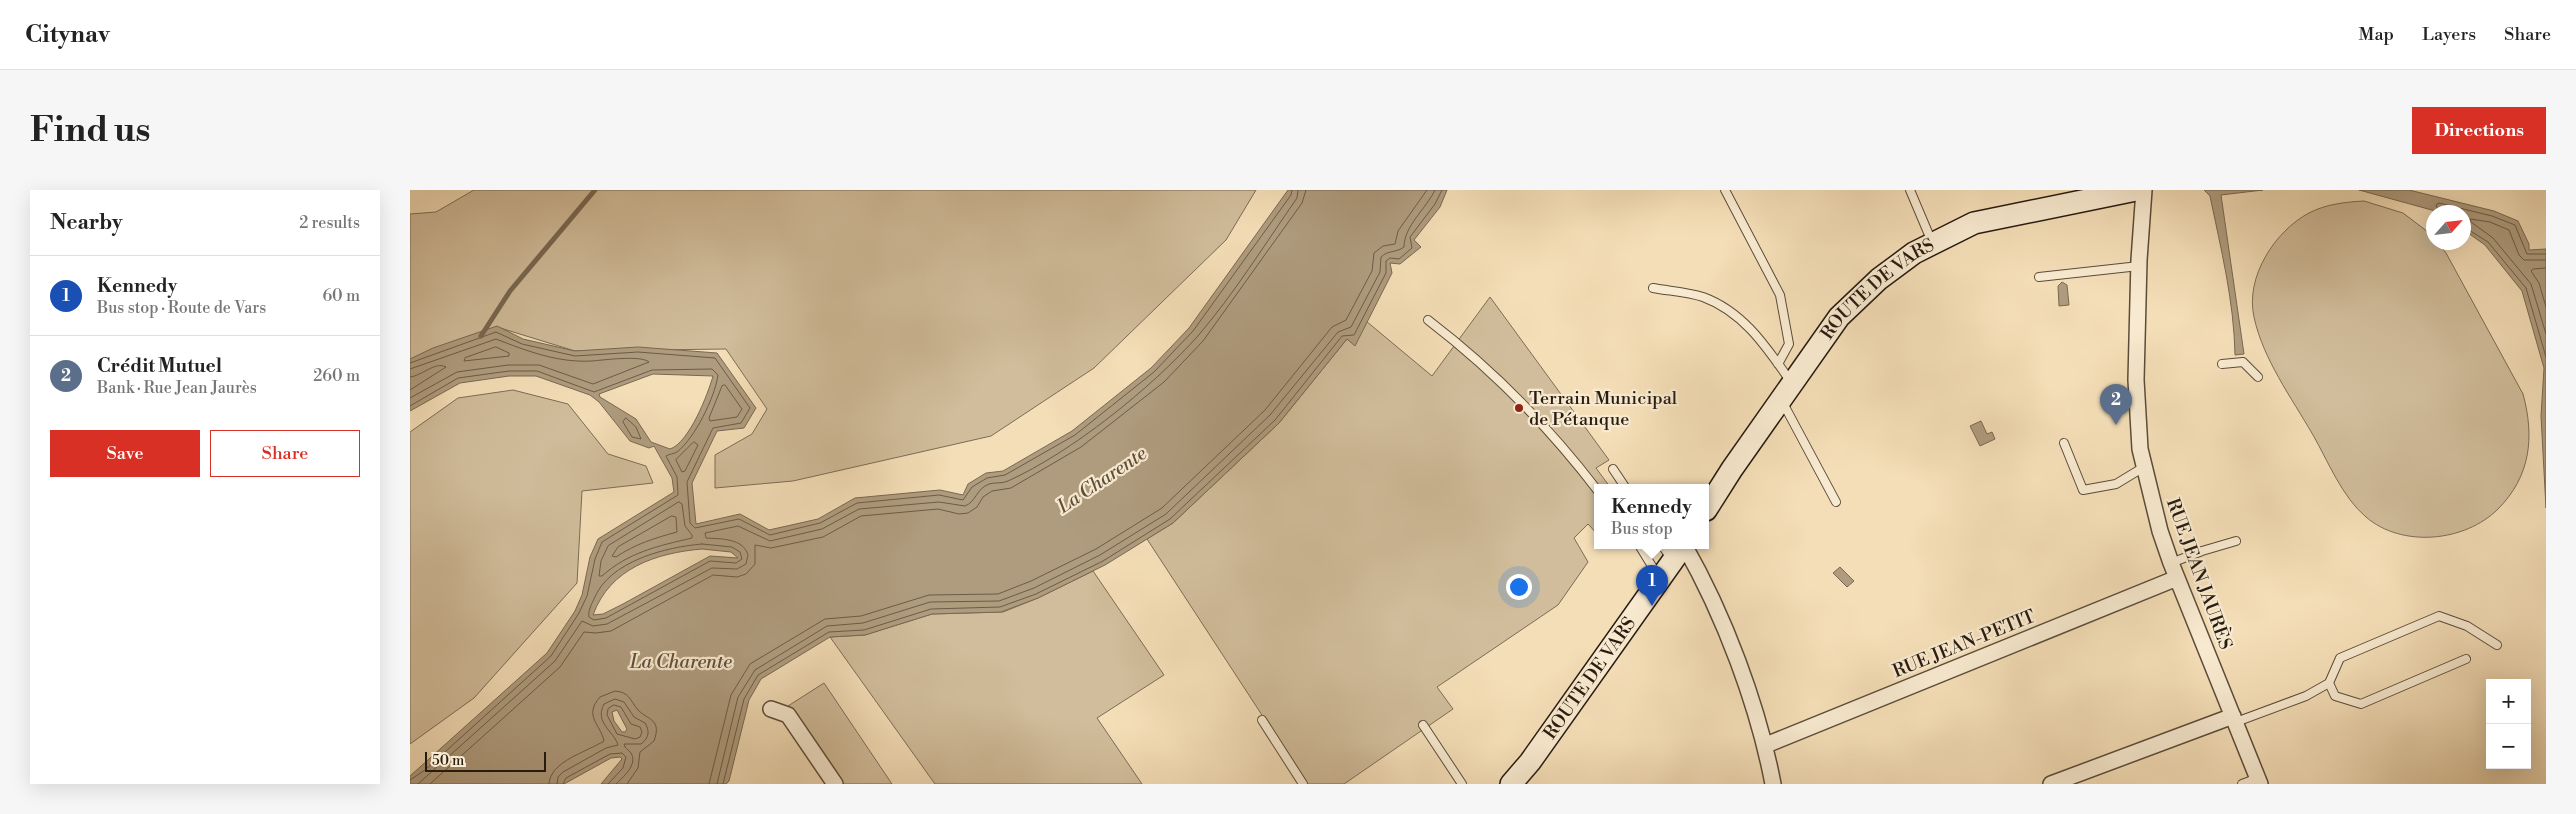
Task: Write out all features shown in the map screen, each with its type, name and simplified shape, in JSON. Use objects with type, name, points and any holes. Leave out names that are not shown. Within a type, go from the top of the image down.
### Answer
[{"type":"main road","name":"ROUTE DE VARS","points":[[1709,506],[1818,344],[1839,317],[1879,280],[1914,252],[1974,223],[2136,190]]},
{"type":"main road","name":"ROUTE DE VARS","points":[[1511,784],[1530,762],[1661,580],[1676,549]]},
{"type":"street","name":"RUE JEAN JAURÈS","points":[[2144,190],[2139,266],[2136,380],[2140,449],[2160,531],[2171,563],[2259,781]]},
{"type":"street","points":[[1676,549],[1704,580],[1766,745],[1773,784]]},
{"type":"street","name":"RUE JEAN-PETIT","points":[[1766,745],[2177,578]]},
{"type":"street","points":[[771,709],[788,715],[834,784]]},
{"type":"street","points":[[2051,784],[2234,719]]},
{"type":"lane","points":[[1725,190],[1780,295],[1789,344],[1778,364]]},
{"type":"lane","points":[[1910,190],[1932,242]]},
{"type":"lane","points":[[2039,277],[2139,266]]},
{"type":"lane","points":[[1653,288],[1702,297],[1732,311],[1750,329],[1778,364],[1786,391],[1836,502]]},
{"type":"lane","points":[[1428,320],[1467,350],[1544,426],[1594,486]]},
{"type":"lane","points":[[2222,364],[2243,362],[2258,377]]},
{"type":"lane","points":[[2064,443],[2083,490],[2116,484],[2144,466]]},
{"type":"lane","points":[[1613,469],[1623,484]]},
{"type":"lane","points":[[2171,563],[2236,541]]},
{"type":"lane","points":[[1642,549],[1661,580]]},
{"type":"lane","points":[[2234,719],[2306,696],[2329,683],[2340,658],[2439,616],[2467,626],[2497,646]]},
{"type":"lane","points":[[2329,683],[2335,696],[2361,704],[2466,659]]},
{"type":"lane","points":[[1262,720],[1303,784]]},
{"type":"lane","points":[[1423,725],[1462,784]]},
{"type":"lane","points":[[2242,784],[2259,781]]},
{"type":"shaded area","points":[[474,190],[1256,190],[1226,240],[1094,368],[991,436],[793,481],[715,488],[715,455],[752,434],[767,409],[726,349],[575,351],[497,327],[410,363],[410,214],[436,212]]},
{"type":"shaded area","points":[[2364,201],[2403,213],[2426,230],[2426,250],[2444,250],[2446,253],[2523,394],[2527,410],[2529,441],[2523,470],[2509,497],[2498,509],[2469,529],[2433,537],[2415,537],[2381,527],[2357,509],[2336,478],[2271,363],[2258,333],[2252,302],[2254,286],[2258,271],[2274,243],[2285,231],[2309,213],[2322,207]]},
{"type":"shaded area","points":[[1490,297],[1609,460],[1596,468],[1608,484],[1594,484],[1594,531],[1588,524],[1574,538],[1588,562],[1558,605],[1437,687],[1453,709],[1344,784],[1307,784],[1147,539],[1173,523],[1279,423],[1347,339],[1355,345],[1366,321],[1432,376]]},
{"type":"shaded area","points":[[513,390],[568,404],[608,454],[646,466],[653,483],[582,491],[577,583],[474,698],[410,744],[410,432],[458,398]]},
{"type":"shaded area","points":[[1093,571],[1164,675],[1097,718],[1142,784],[935,784],[830,637],[865,635],[932,614],[1003,612],[1038,598]]},
{"type":"shaded area","points":[[824,683],[892,784],[842,784],[788,706]]},
{"type":"water","name":"La Charente","points":[[1288,190],[1447,190],[1440,207],[1414,240],[1421,247],[1400,264],[1390,263],[1392,273],[1355,346],[1347,339],[1279,423],[1173,523],[1105,565],[1038,598],[1001,612],[932,614],[865,635],[830,637],[761,679],[749,700],[729,781],[726,784],[601,784],[622,759],[620,757],[611,758],[564,784],[410,784],[410,776],[547,653],[575,611],[582,595],[590,557],[598,539],[674,492],[672,478],[654,446],[649,448],[630,441],[599,402],[590,395],[536,376],[509,376],[460,383],[410,411],[410,359],[433,348],[497,326],[523,339],[575,351],[638,347],[717,353],[756,408],[744,428],[717,431],[692,483],[696,524],[740,514],[769,530],[818,519],[855,498],[940,490],[963,495],[968,484],[986,473],[1003,471],[1072,431],[1151,368],[1189,328]],"holes":[[[653,374],[713,376],[691,428],[684,438],[670,449],[651,442],[636,419],[600,397],[599,394]],[[702,549],[731,552],[738,558],[710,556],[623,604],[603,614],[593,615],[611,585],[623,575],[652,559]],[[617,710],[627,729],[625,732],[622,732],[614,721],[612,712]]]},
{"type":"water","points":[[2204,190],[2263,190],[2221,195],[2244,354],[2235,355],[2226,275],[2210,196]]},
{"type":"water","points":[[2359,190],[2409,190],[2470,205],[2426,205],[2426,208]]},
{"type":"water","points":[[2471,205],[2494,211],[2518,221],[2529,244],[2529,250],[2546,249],[2546,508],[2541,416],[2544,368],[2522,291],[2485,245],[2471,235]]},
{"type":"water","points":[[2062,282],[2067,285],[2069,305],[2059,306],[2058,286]]},
{"type":"water","points":[[1981,421],[1987,434],[1992,432],[1995,439],[1980,446],[1970,426]]},
{"type":"water","points":[[1840,567],[1854,581],[1847,587],[1833,573]]},
{"type":"waterway","points":[[481,336],[510,291],[595,190]]},
{"type":"place","name":"Terrain Municipal de Pétanque","points":[[1519,408]]},
{"type":"place","name":"Crédit Mutuel","points":[[2116,425]]},
{"type":"place","name":"Kennedy","points":[[1652,606]]}]
